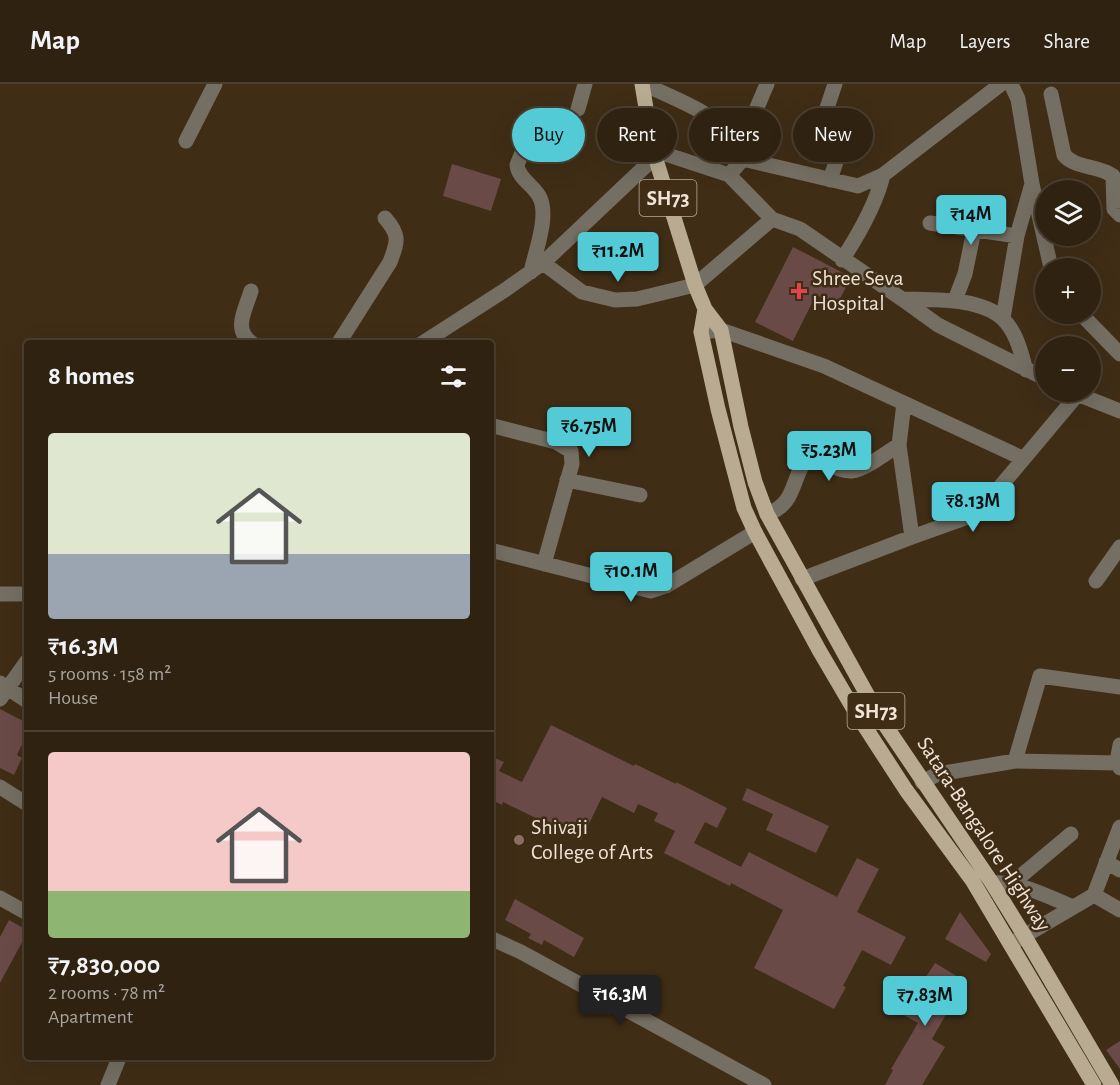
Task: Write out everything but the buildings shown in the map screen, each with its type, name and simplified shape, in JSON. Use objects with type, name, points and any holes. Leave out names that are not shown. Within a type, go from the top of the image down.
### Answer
[{"type":"main road","name":"Satara-Bangalore Highway","points":[[643,84],[647,108]]},
{"type":"main road","name":"Satara-Bangalore Highway","points":[[657,162],[695,285],[705,309],[721,330],[741,427],[755,482],[767,514],[879,716],[992,883],[1112,1085]]},
{"type":"main road","name":"Satara-Bangalore Highway","points":[[705,309],[701,332],[736,482],[755,532],[856,713],[906,790],[972,880],[1094,1085]]},
{"type":"street","points":[[186,141],[215,84]]},
{"type":"street","points":[[578,108],[585,84]]},
{"type":"street","points":[[643,84],[695,108]]},
{"type":"street","points":[[757,108],[767,84]]},
{"type":"street","points":[[830,180],[840,150],[821,126],[835,84]]},
{"type":"street","points":[[755,162],[858,186],[883,175],[1001,84]]},
{"type":"street","points":[[1011,84],[1018,99],[1032,184],[1049,258]]},
{"type":"street","points":[[1051,94],[1064,155],[1075,163],[1107,171],[1113,176],[1114,209],[1120,215]]},
{"type":"street","points":[[677,160],[729,175],[772,219],[800,229],[938,325],[1035,374]]},
{"type":"street","points":[[518,162],[518,171],[540,196],[542,206],[537,267]]},
{"type":"street","points":[[427,340],[537,267],[645,162]]},
{"type":"street","points":[[729,175],[740,162]]},
{"type":"street","points":[[842,260],[856,238],[879,190],[883,175]]},
{"type":"street","points":[[1003,318],[1017,236],[1032,184]]},
{"type":"street","points":[[341,340],[390,262],[396,247],[397,236],[385,218]]},
{"type":"street","points":[[537,267],[582,292],[596,297],[615,300],[637,298],[695,285],[772,219]]},
{"type":"street","points":[[930,223],[1017,236]]},
{"type":"street","points":[[955,300],[965,274],[974,230]]},
{"type":"street","points":[[247,340],[241,332],[241,324],[251,291]]},
{"type":"street","points":[[903,299],[955,300],[984,308],[1003,318],[1019,343],[1026,370]]},
{"type":"street","points":[[1091,324],[1120,353]]},
{"type":"street","points":[[701,332],[721,330],[824,366],[1022,458]]},
{"type":"street","points":[[802,579],[968,517],[989,500],[1068,402]]},
{"type":"street","points":[[1098,402],[1120,411]]},
{"type":"street","points":[[904,403],[899,446],[912,537]]},
{"type":"street","points":[[494,426],[556,442],[571,451],[573,457],[544,564]]},
{"type":"street","points":[[767,514],[777,511],[784,504],[806,459],[813,458],[850,471],[858,470],[899,446]]},
{"type":"street","points":[[567,480],[640,495]]},
{"type":"street","points":[[494,551],[651,591],[666,586],[755,532]]},
{"type":"street","points":[[1096,581],[1120,547]]},
{"type":"street","points":[[0,594],[24,594]]},
{"type":"street","points":[[24,665],[3,690],[24,699]]},
{"type":"street","points":[[1015,761],[1040,676],[1120,687]]},
{"type":"street","points":[[922,782],[938,774],[1015,761],[1119,765],[1120,745]]},
{"type":"street","points":[[0,787],[24,802]]},
{"type":"street","points":[[1010,944],[1094,895],[1120,827]]},
{"type":"street","points":[[1010,885],[1071,834]]},
{"type":"street","points":[[1106,862],[1120,870]]},
{"type":"street","points":[[992,883],[1000,882],[1073,907]]},
{"type":"street","points":[[1094,895],[1120,910]]},
{"type":"street","points":[[0,898],[24,911]]},
{"type":"street","points":[[494,940],[521,952],[744,1080],[764,1085]]},
{"type":"street","points":[[108,1085],[118,1060]]},
{"type":"place","name":"Shree Seva Hospital","points":[[799,291]]},
{"type":"place","name":"Shivaji College of Arts","points":[[519,840]]}]
